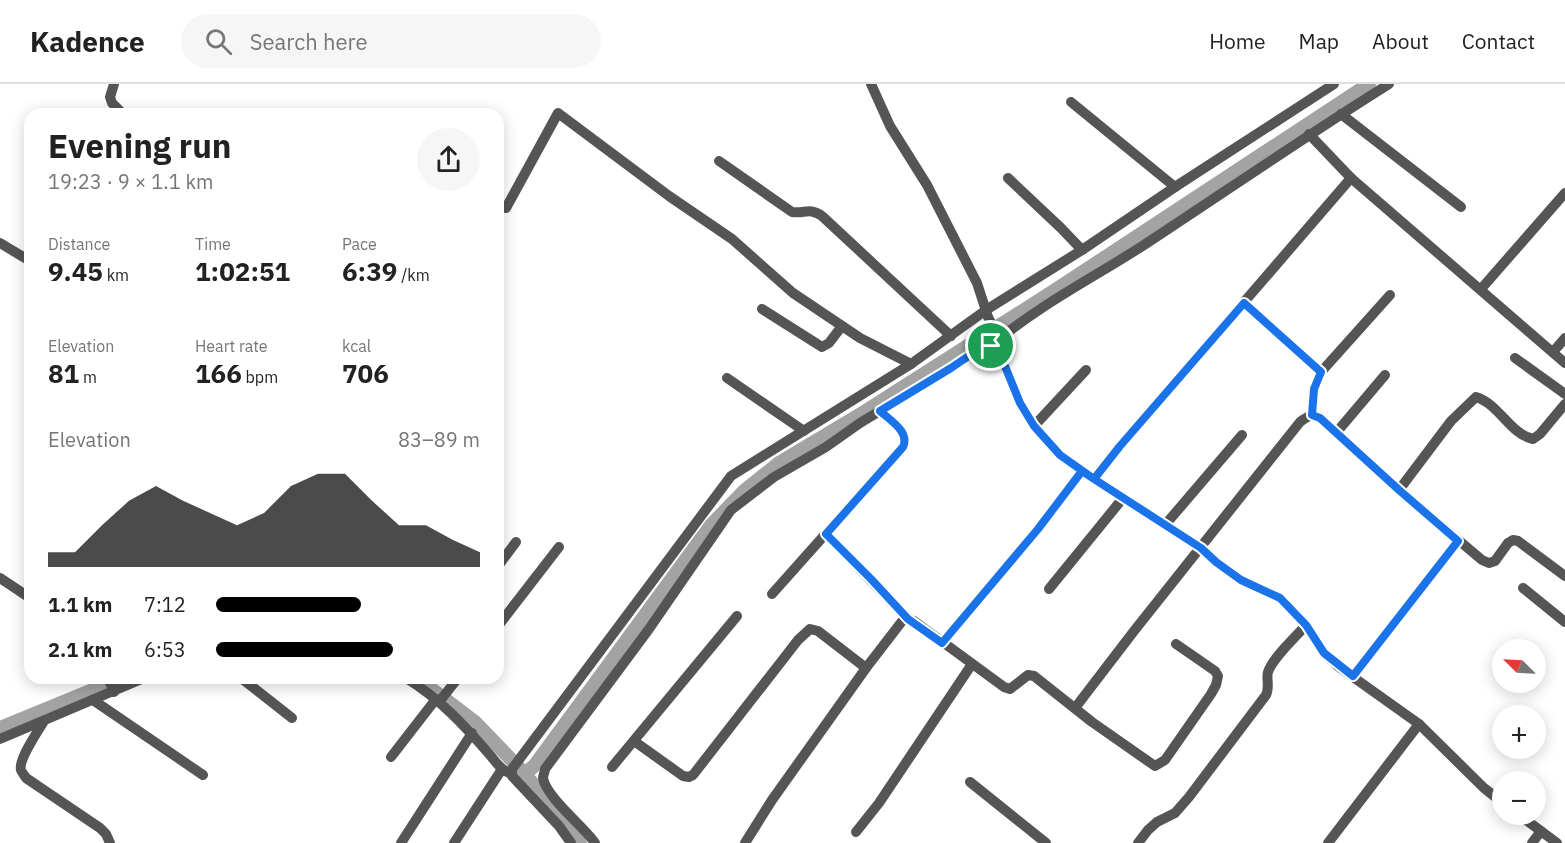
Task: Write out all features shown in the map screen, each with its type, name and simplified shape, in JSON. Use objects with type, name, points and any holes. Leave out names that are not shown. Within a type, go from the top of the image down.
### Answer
[{"type":"street","points":[[114,84],[110,97],[117,108]]},
{"type":"street","points":[[871,84],[890,126],[927,185],[977,283],[1000,354],[1020,403],[1034,426],[1060,455],[1082,471],[1201,548],[1241,580],[1280,598],[1306,625],[1324,653],[1419,724],[1492,794]]},
{"type":"street","points":[[453,843],[508,770],[519,760],[731,476],[911,364],[1175,187],[1334,84]]},
{"type":"street","points":[[594,843],[549,789],[543,778],[545,769],[649,629],[731,510],[774,477],[951,368],[1389,84]]},
{"type":"street","points":[[1071,102],[1175,187]]},
{"type":"street","points":[[506,207],[558,113],[669,196],[732,239],[793,293],[860,338],[911,364]]},
{"type":"street","points":[[1341,114],[1461,207]]},
{"type":"street","points":[[1309,134],[1351,178],[1565,363]]},
{"type":"street","points":[[719,161],[792,212],[810,210],[822,216],[951,336]]},
{"type":"street","points":[[1008,178],[1082,250]]},
{"type":"street","points":[[1094,479],[1351,178]]},
{"type":"street","points":[[1481,289],[1565,193]]},
{"type":"street","points":[[0,243],[24,257]]},
{"type":"street","points":[[1312,415],[1314,389],[1321,372],[1390,295]]},
{"type":"street","points":[[1244,303],[1321,372]]},
{"type":"street","points":[[762,309],[815,344],[822,346],[829,343],[842,326]]},
{"type":"street","points":[[1553,352],[1565,338]]},
{"type":"street","points":[[1515,358],[1565,394]]},
{"type":"street","points":[[1034,426],[1086,370]]},
{"type":"street","points":[[1336,433],[1385,375]]},
{"type":"street","points":[[726,378],[804,431]]},
{"type":"street","points":[[1399,490],[1451,421],[1476,397],[1489,404],[1522,434],[1533,439],[1565,404]]},
{"type":"street","points":[[772,594],[903,447],[904,435],[880,411]]},
{"type":"street","points":[[1312,415],[1320,418],[1399,490],[1482,560],[1489,563],[1495,561],[1508,543],[1513,540],[1518,541],[1565,576]]},
{"type":"street","points":[[1075,708],[1300,422],[1312,415]]},
{"type":"street","points":[[1165,525],[1242,435]]},
{"type":"street","points":[[942,643],[1038,529],[1082,471]]},
{"type":"street","points":[[1049,589],[1123,498]]},
{"type":"street","points":[[826,534],[908,619],[997,683],[1010,689],[1028,675],[1034,676],[1155,766],[1160,764],[1211,694],[1218,676],[1215,671],[1176,644]]},
{"type":"street","points":[[1353,676],[1458,541]]},
{"type":"street","points":[[504,558],[516,542]]},
{"type":"street","points":[[504,618],[559,547]]},
{"type":"street","points":[[0,578],[24,594]]},
{"type":"street","points":[[1523,588],[1565,622]]},
{"type":"street","points":[[612,767],[737,616]]},
{"type":"street","points":[[745,843],[772,800],[898,624],[908,619]]},
{"type":"street","points":[[1138,843],[1157,822],[1176,813],[1189,797],[1266,695],[1269,688],[1267,675],[1271,666],[1306,625]]},
{"type":"street","points":[[634,741],[683,776],[693,775],[798,640],[810,629],[818,631],[866,668]]},
{"type":"street","points":[[856,832],[879,803],[972,664]]},
{"type":"street","points":[[249,684],[292,718]]},
{"type":"street","points":[[419,684],[441,698],[559,826],[571,843]]},
{"type":"street","points":[[391,757],[453,684]]},
{"type":"street","points":[[0,739],[93,700],[111,685]]},
{"type":"street","points":[[93,700],[203,775]]},
{"type":"street","points":[[44,721],[25,755],[21,764],[21,772],[26,778],[100,828],[110,843]]},
{"type":"street","points":[[1328,843],[1419,724]]},
{"type":"street","points":[[400,843],[472,734]]},
{"type":"street","points":[[970,782],[1046,843]]},
{"type":"street","points":[[1533,825],[1557,843]]},
{"type":"street","points":[[1532,843],[1541,831]]},
{"type":"waterway","points":[[525,774],[535,765],[712,524],[744,491],[779,463],[866,411],[1057,289],[1369,84]]},
{"type":"waterway","points":[[0,728],[107,684]]},
{"type":"waterway","points":[[425,684],[475,722],[525,774],[580,843]]},
{"type":"route","points":[[991,346],[979,349],[880,411],[904,435],[903,447],[826,534],[908,619],[914,621],[942,643],[1038,529],[1082,471],[1094,479],[1244,303],[1321,372],[1314,389],[1312,415],[1320,418],[1458,541],[1353,676],[1324,653],[1306,625],[1280,598],[1241,580],[1201,548],[1094,479],[1060,455],[1034,426],[1020,403],[1000,354],[991,346]]}]
